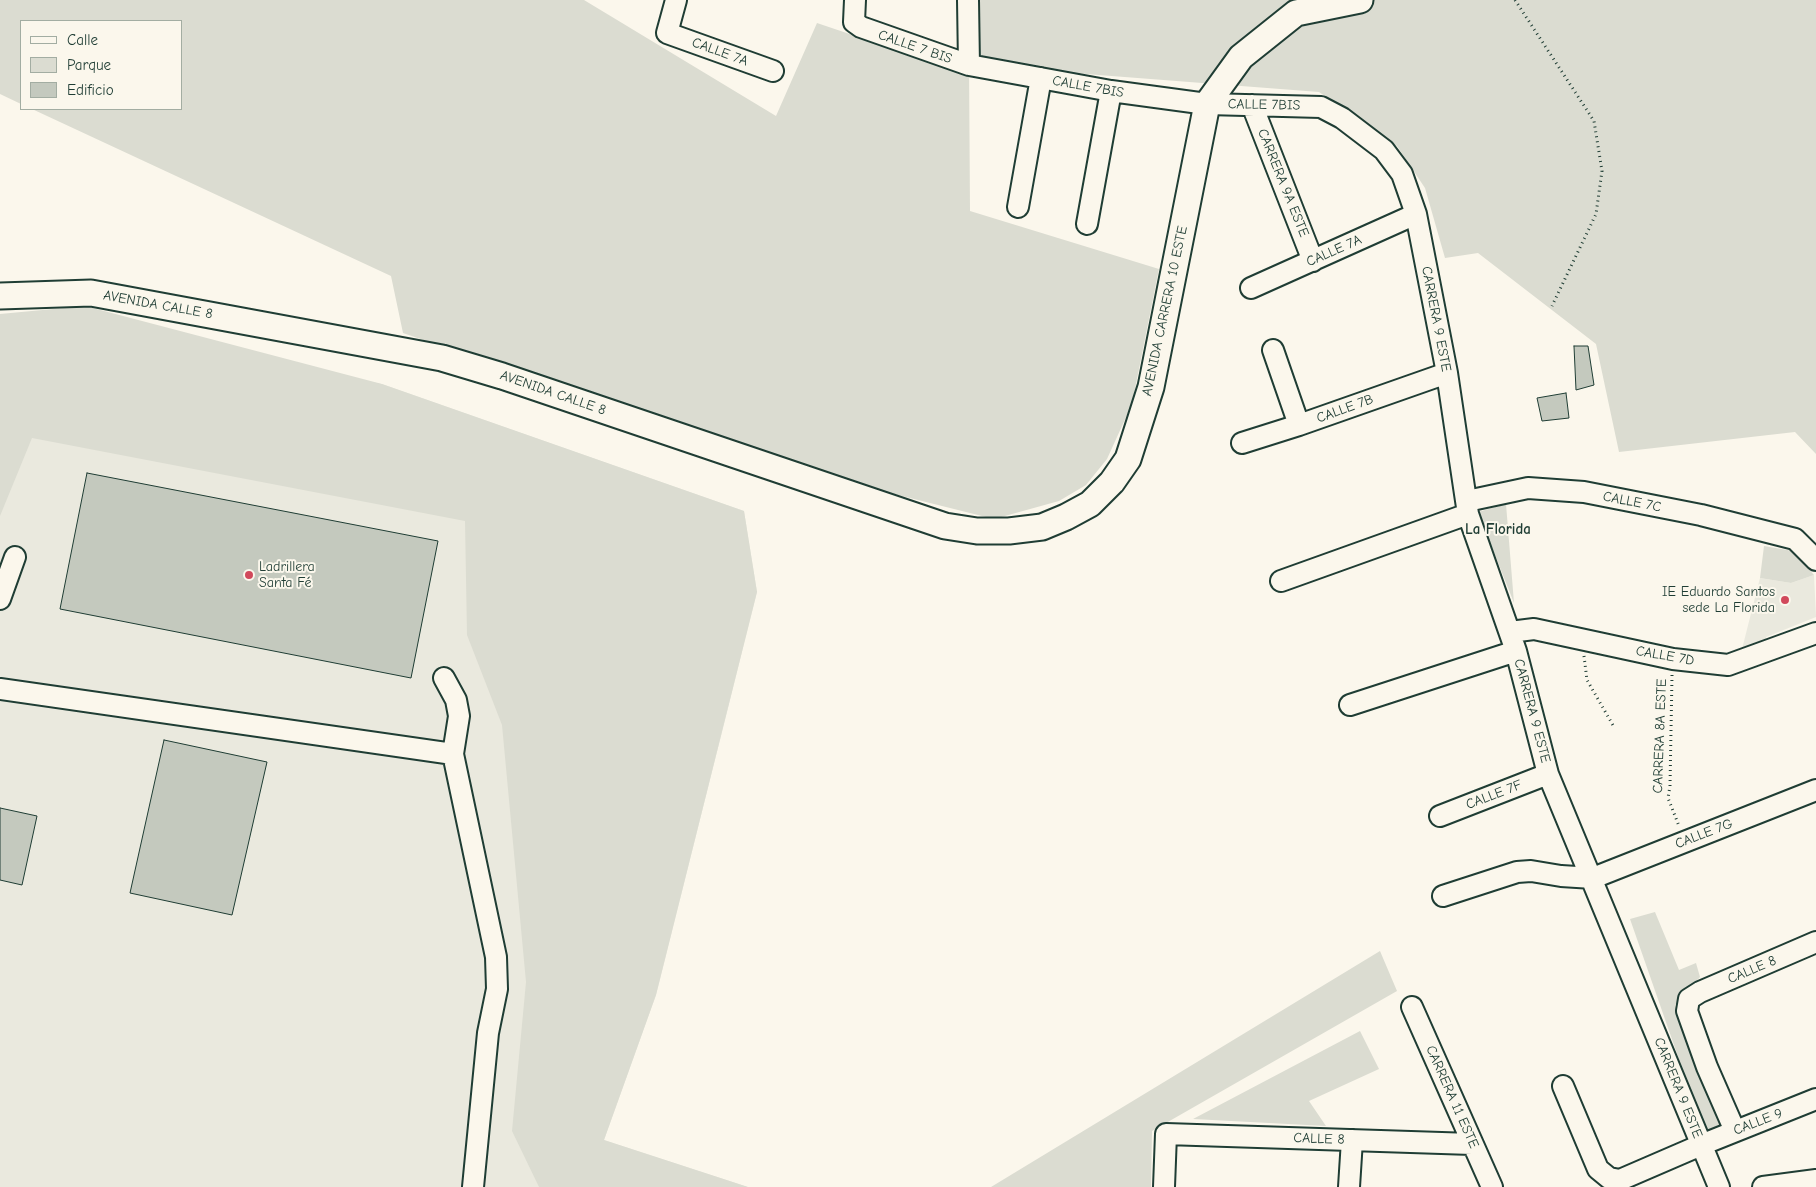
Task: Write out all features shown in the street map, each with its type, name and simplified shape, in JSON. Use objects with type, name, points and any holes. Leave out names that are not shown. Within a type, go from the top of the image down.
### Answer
[{"type":"main road","points":[[1207,104],[1241,57],[1296,13],[1360,0]]},
{"type":"main road","name":"AVENIDA CARRERA 10 ESTE","points":[[1090,504],[1112,482],[1128,459],[1151,386],[1207,104]]},
{"type":"main road","name":"AVENIDA CALLE 8","points":[[0,296],[91,293],[442,358],[512,379],[945,526],[993,531],[1042,527],[1090,504]]},
{"type":"street","name":"CALLE 7A","points":[[676,0],[667,33],[773,71]]},
{"type":"street","name":"CALLE 7 BIS","points":[[854,0],[854,22],[861,27],[969,65]]},
{"type":"street","points":[[968,0],[969,65]]},
{"type":"street","name":"CALLE 7BIS","points":[[969,65],[1111,91],[1207,104],[1321,107]]},
{"type":"street","points":[[1018,207],[1040,78]]},
{"type":"street","points":[[1087,224],[1111,91]]},
{"type":"street","name":"CARRERA 9A ESTE","points":[[1252,105],[1314,261]]},
{"type":"street","name":"CARRERA 9 ESTE","points":[[1321,107],[1342,118],[1384,150],[1402,174],[1416,214],[1447,373],[1468,507],[1516,651],[1548,774],[1719,1187]]},
{"type":"street","name":"CALLE 7A","points":[[1251,288],[1416,214]]},
{"type":"street","points":[[1273,350],[1300,426]]},
{"type":"street","name":"CALLE 7B","points":[[1242,443],[1300,426],[1447,373]]},
{"type":"street","name":"CALLE 7C","points":[[1281,581],[1468,507],[1528,488],[1584,492],[1701,514],[1795,539],[1816,560]]},
{"type":"street","points":[[0,599],[15,557]]},
{"type":"street","name":"CALLE 7D","points":[[1510,632],[1534,629],[1673,659],[1728,665],[1815,635]]},
{"type":"street","points":[[1350,705],[1516,651]]},
{"type":"street","points":[[444,678],[456,700],[459,716],[453,754],[496,957],[497,989],[488,1033],[472,1187]]},
{"type":"street","points":[[0,689],[453,754]]},
{"type":"street","name":"CALLE 7F","points":[[1440,816],[1548,774]]},
{"type":"street","name":"CALLE 7G","points":[[1592,878],[1816,790]]},
{"type":"street","points":[[1443,896],[1517,872],[1531,871],[1561,876],[1592,878]]},
{"type":"street","name":"CALLE 8","points":[[1735,1130],[1687,1011],[1689,999],[1700,992],[1816,942]]},
{"type":"street","name":"CARRERA 11 ESTE","points":[[1412,1007],[1492,1187]]},
{"type":"street","name":"CALLE 9","points":[[1563,1086],[1598,1169],[1608,1178],[1620,1180],[1735,1130],[1816,1099]]},
{"type":"street","name":"CALLE 8","points":[[1164,1187],[1166,1134],[1472,1144]]},
{"type":"street","points":[[1349,1187],[1352,1140]]},
{"type":"street","points":[[1764,1187],[1816,1180]]},
{"type":"path","points":[[1515,0],[1594,121],[1602,171],[1596,214],[1568,269],[1552,306]]},
{"type":"path","points":[[1581,638],[1588,680],[1614,727]]},
{"type":"path","name":"CARRERA 8A ESTE","points":[[1673,659],[1670,786],[1668,798],[1686,841]]},
{"type":"shaded area","points":[[0,314],[382,384],[744,511],[757,592],[656,995],[604,1140],[748,1187],[0,1187]]},
{"type":"shaded area","name":"IE Eduardo Santos sede La Florida","points":[[1814,575],[1816,617],[1766,637],[1765,645],[1741,653],[1760,578],[1791,583]]},
{"type":"green space","points":[[0,0],[584,0],[776,116],[817,23],[953,69],[975,0],[1816,0],[1816,454],[1795,432],[1619,452],[1596,344],[1478,253],[1445,258],[1425,188],[1397,146],[1319,92],[969,65],[970,211],[1159,269],[1132,404],[1107,459],[1086,485],[1059,501],[994,519],[814,474],[403,333],[391,276],[34,110],[182,110],[182,20],[20,20],[20,104],[0,94]]},
{"type":"green space","points":[[85,306],[382,384],[744,511],[757,592],[656,995],[604,1140],[748,1187],[539,1187],[512,1131],[526,982],[502,725],[467,635],[465,521],[32,438],[0,516],[0,314]]},
{"type":"green space","points":[[1506,504],[1514,603],[1478,512]]},
{"type":"green space","points":[[1764,546],[1793,551],[1814,575],[1791,583],[1760,578]]},
{"type":"green space","points":[[1655,912],[1679,970],[1696,963],[1700,977],[1675,1005],[1720,1125],[1704,1131],[1630,919]]},
{"type":"green space","points":[[1380,951],[1397,991],[1152,1131],[1151,1187],[991,1187]]},
{"type":"green space","points":[[1360,1031],[1379,1069],[1309,1101],[1326,1126],[1193,1119]]},
{"type":"building","points":[[1574,346],[1588,346],[1594,385],[1576,390]]},
{"type":"building","points":[[1566,393],[1569,418],[1542,421],[1537,398]]},
{"type":"building","name":"Ladrillera Santa Fé","points":[[87,473],[438,541],[411,678],[60,609]]},
{"type":"building","points":[[164,740],[267,762],[232,915],[130,893]]},
{"type":"building","points":[[0,808],[37,816],[22,885],[0,880]]},
{"type":"place","name":"Ladrillera Santa Fé","points":[[249,575]]},
{"type":"place","name":"IE Eduardo Santos sede La Florida","points":[[1785,600]]},
{"type":"district","name":"La Florida","points":[[1498,530]]}]
